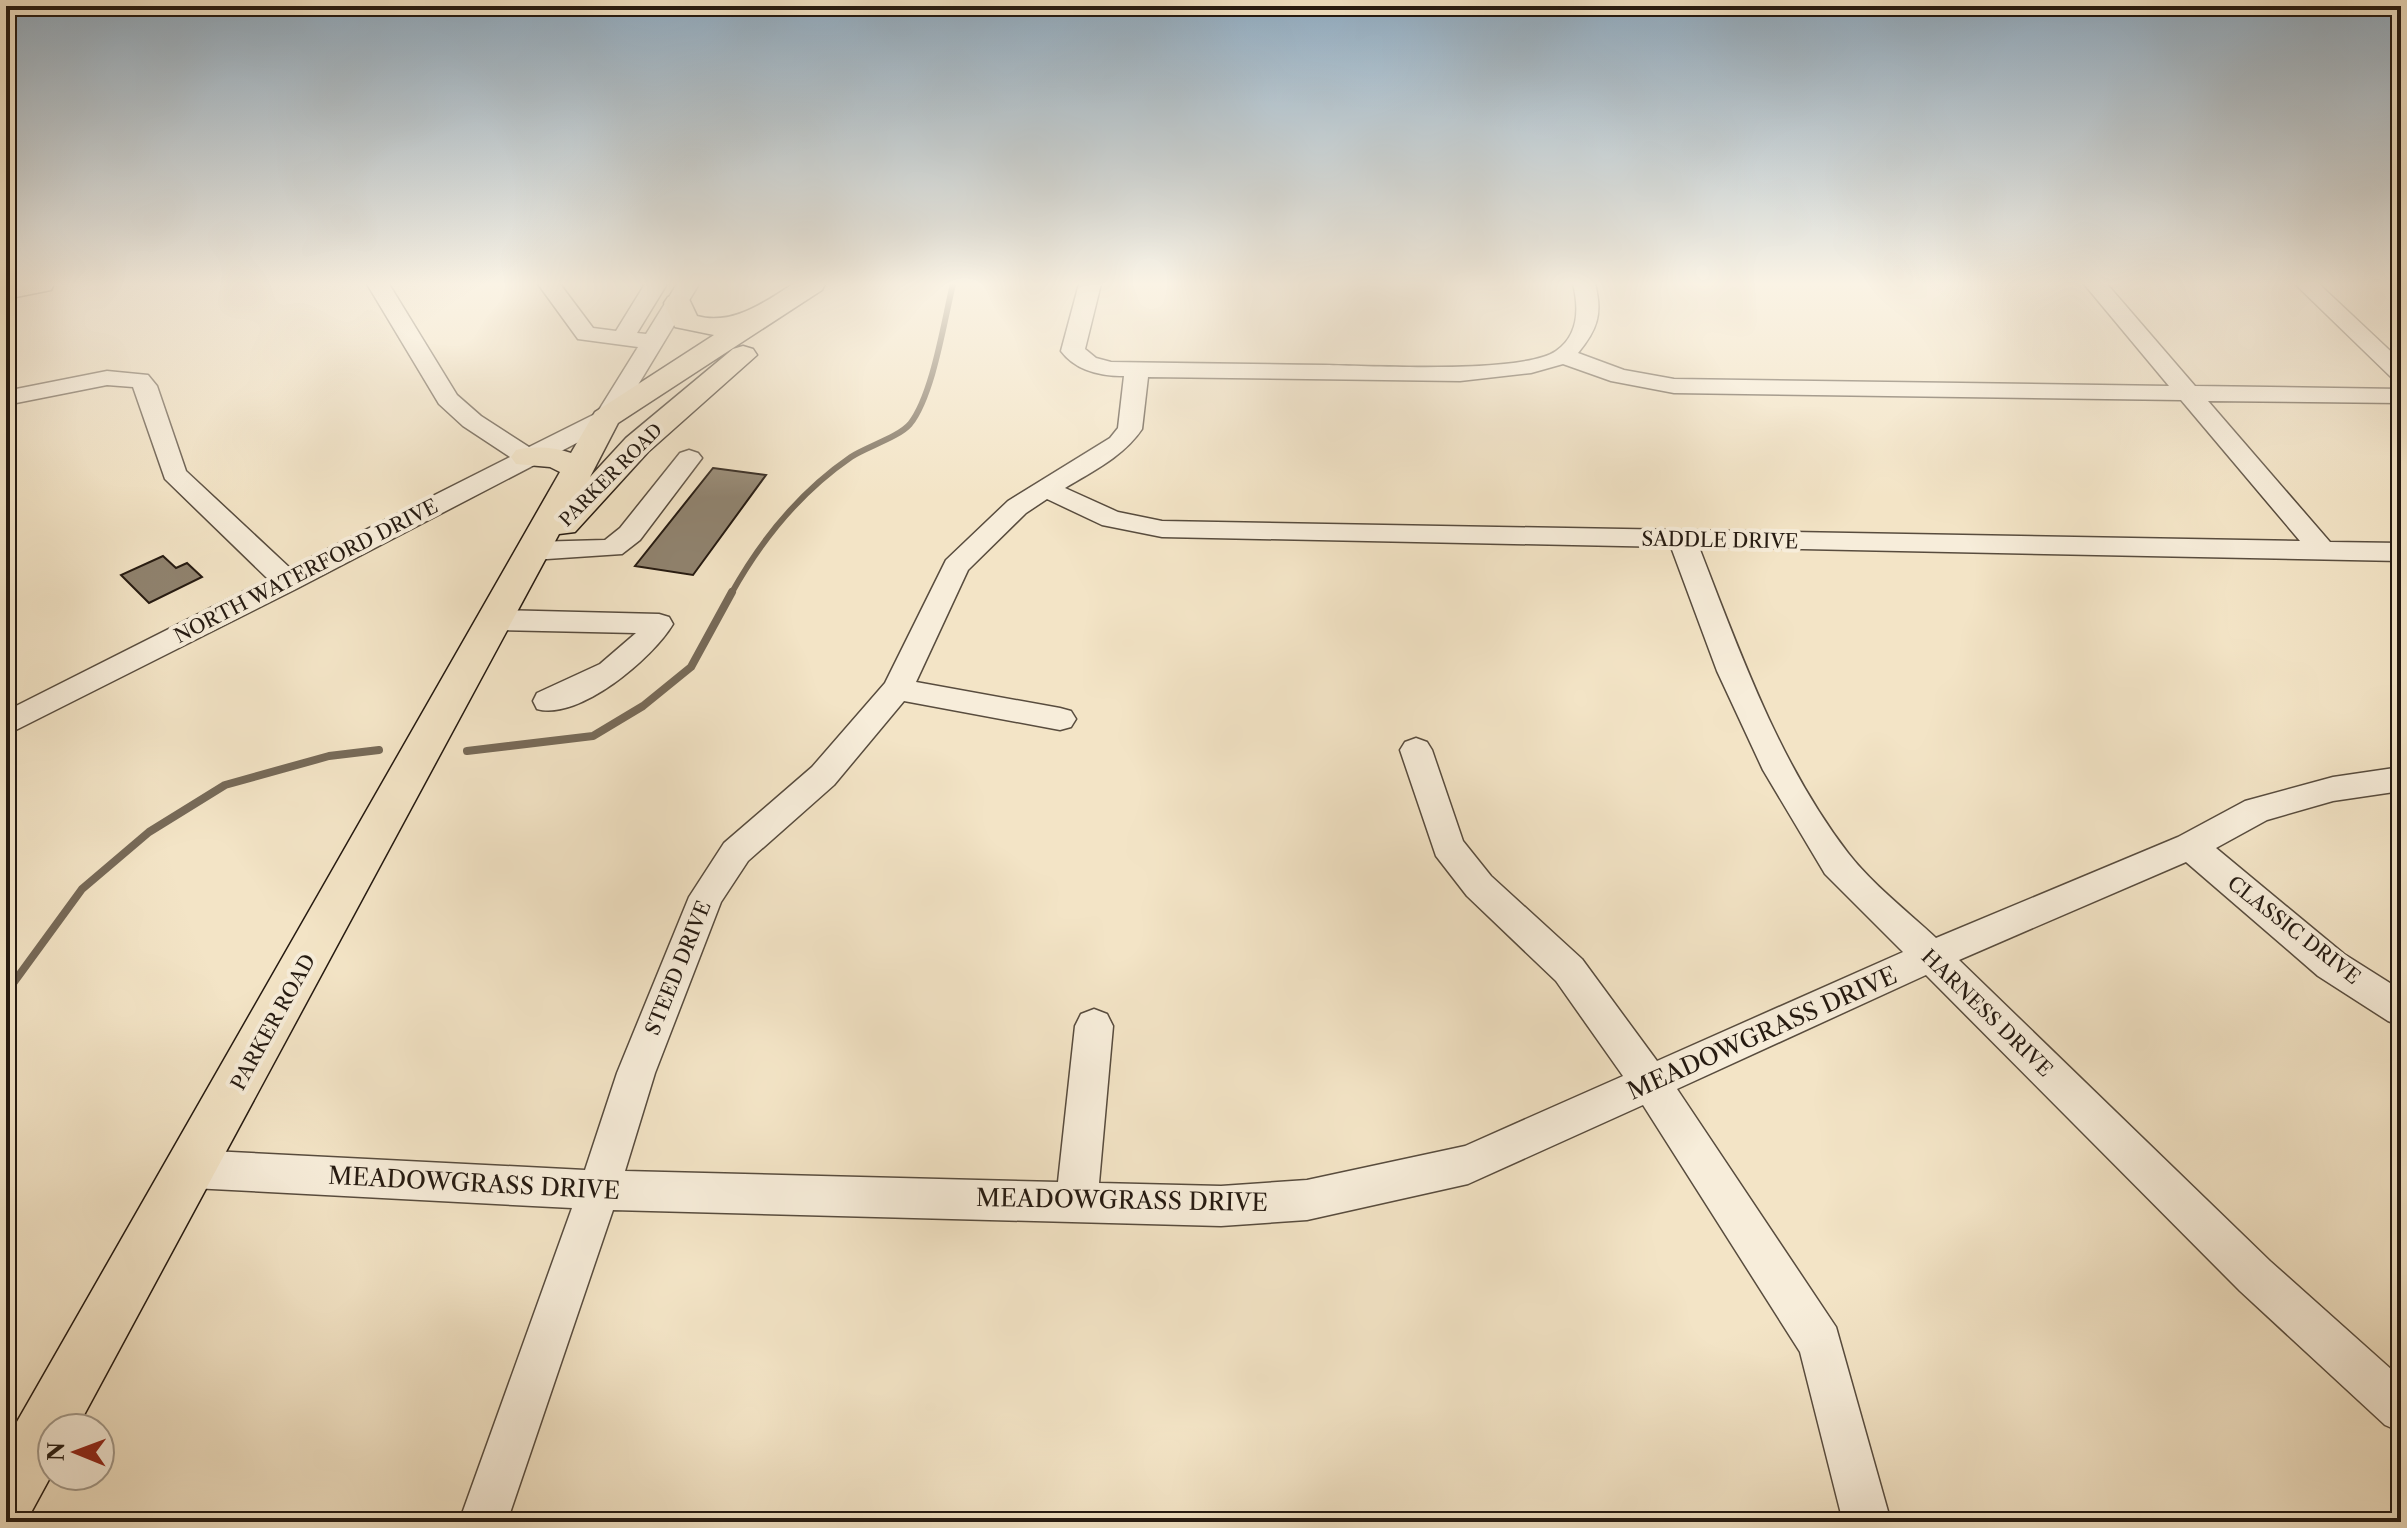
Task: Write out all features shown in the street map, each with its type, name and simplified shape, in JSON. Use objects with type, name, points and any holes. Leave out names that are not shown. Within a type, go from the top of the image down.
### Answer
[{"type":"main road","name":"PARKER ROAD","points":[[6,1499],[192,1169],[606,418],[707,355]]},
{"type":"main road","name":"PARKER ROAD","points":[[606,418],[638,410],[738,355]]},
{"type":"main road","name":"PARKER ROAD","points":[[534,547],[567,522],[637,445],[744,355]]},
{"type":"main road","points":[[527,457],[556,458],[578,468]]},
{"type":"street","points":[[421,355],[448,399],[472,421],[527,457]]},
{"type":"street","points":[[606,418],[645,355]]},
{"type":"street","points":[[1078,355],[1088,363],[1110,369],[1460,374],[1531,366],[1564,356],[1619,376],[1674,386],[2401,396]]},
{"type":"street","points":[[2155,355],[2322,550]]},
{"type":"street","points":[[2381,355],[2401,374]]},
{"type":"street","name":"STEED DRIVE","points":[[483,1522],[599,1190],[636,1073],[706,897],[736,852],[823,776],[897,689],[956,566],[990,531],[1046,489],[1119,443],[1130,429],[1137,370]]},
{"type":"street","points":[[6,398],[107,378],[140,380],[145,386],[174,474],[288,582]]},
{"type":"street","name":"NORTH WATERFORD DRIVE","points":[[6,724],[606,418]]},
{"type":"street","points":[[534,547],[612,548],[630,534],[689,458]]},
{"type":"street","name":"SADDLE DRIVE","points":[[1046,489],[1111,519],[1162,529],[2401,552]]},
{"type":"street","name":"HARNESS DRIVE","points":[[1682,539],[1732,671],[1774,762],[1837,864],[2255,1276],[2401,1409]]},
{"type":"street","points":[[494,620],[659,624],[633,656],[617,668],[548,701]]},
{"type":"street","points":[[897,689],[1060,719]]},
{"type":"street","points":[[1416,750],[1448,847],[1479,886],[1569,970],[1651,1084],[1820,1343],[1867,1522]]},
{"type":"street","name":"MEADOWGRASS DRIVE","points":[[192,1169],[599,1190],[1221,1206],[1307,1200],[1468,1165],[1929,957],[2190,846],[2257,810],[2333,789],[2401,779]]},
{"type":"street","name":"CLASSIC DRIVE","points":[[2190,846],[2331,965],[2401,1010]]},
{"type":"street","points":[[1077,1201],[1094,1026]]},
{"type":"building","points":[[713,468],[766,475],[693,575],[635,566]]},
{"type":"building","points":[[163,556],[176,568],[187,563],[202,577],[149,603],[121,575]]},
{"type":"waterway","points":[[731,594],[755,555],[799,501],[851,457],[910,424],[925,395],[937,355]]},
{"type":"waterway","points":[[467,751],[593,736],[643,706],[691,667],[732,592]]},
{"type":"waterway","points":[[6,993],[82,889],[149,832],[225,785],[329,756],[379,750]]}]
